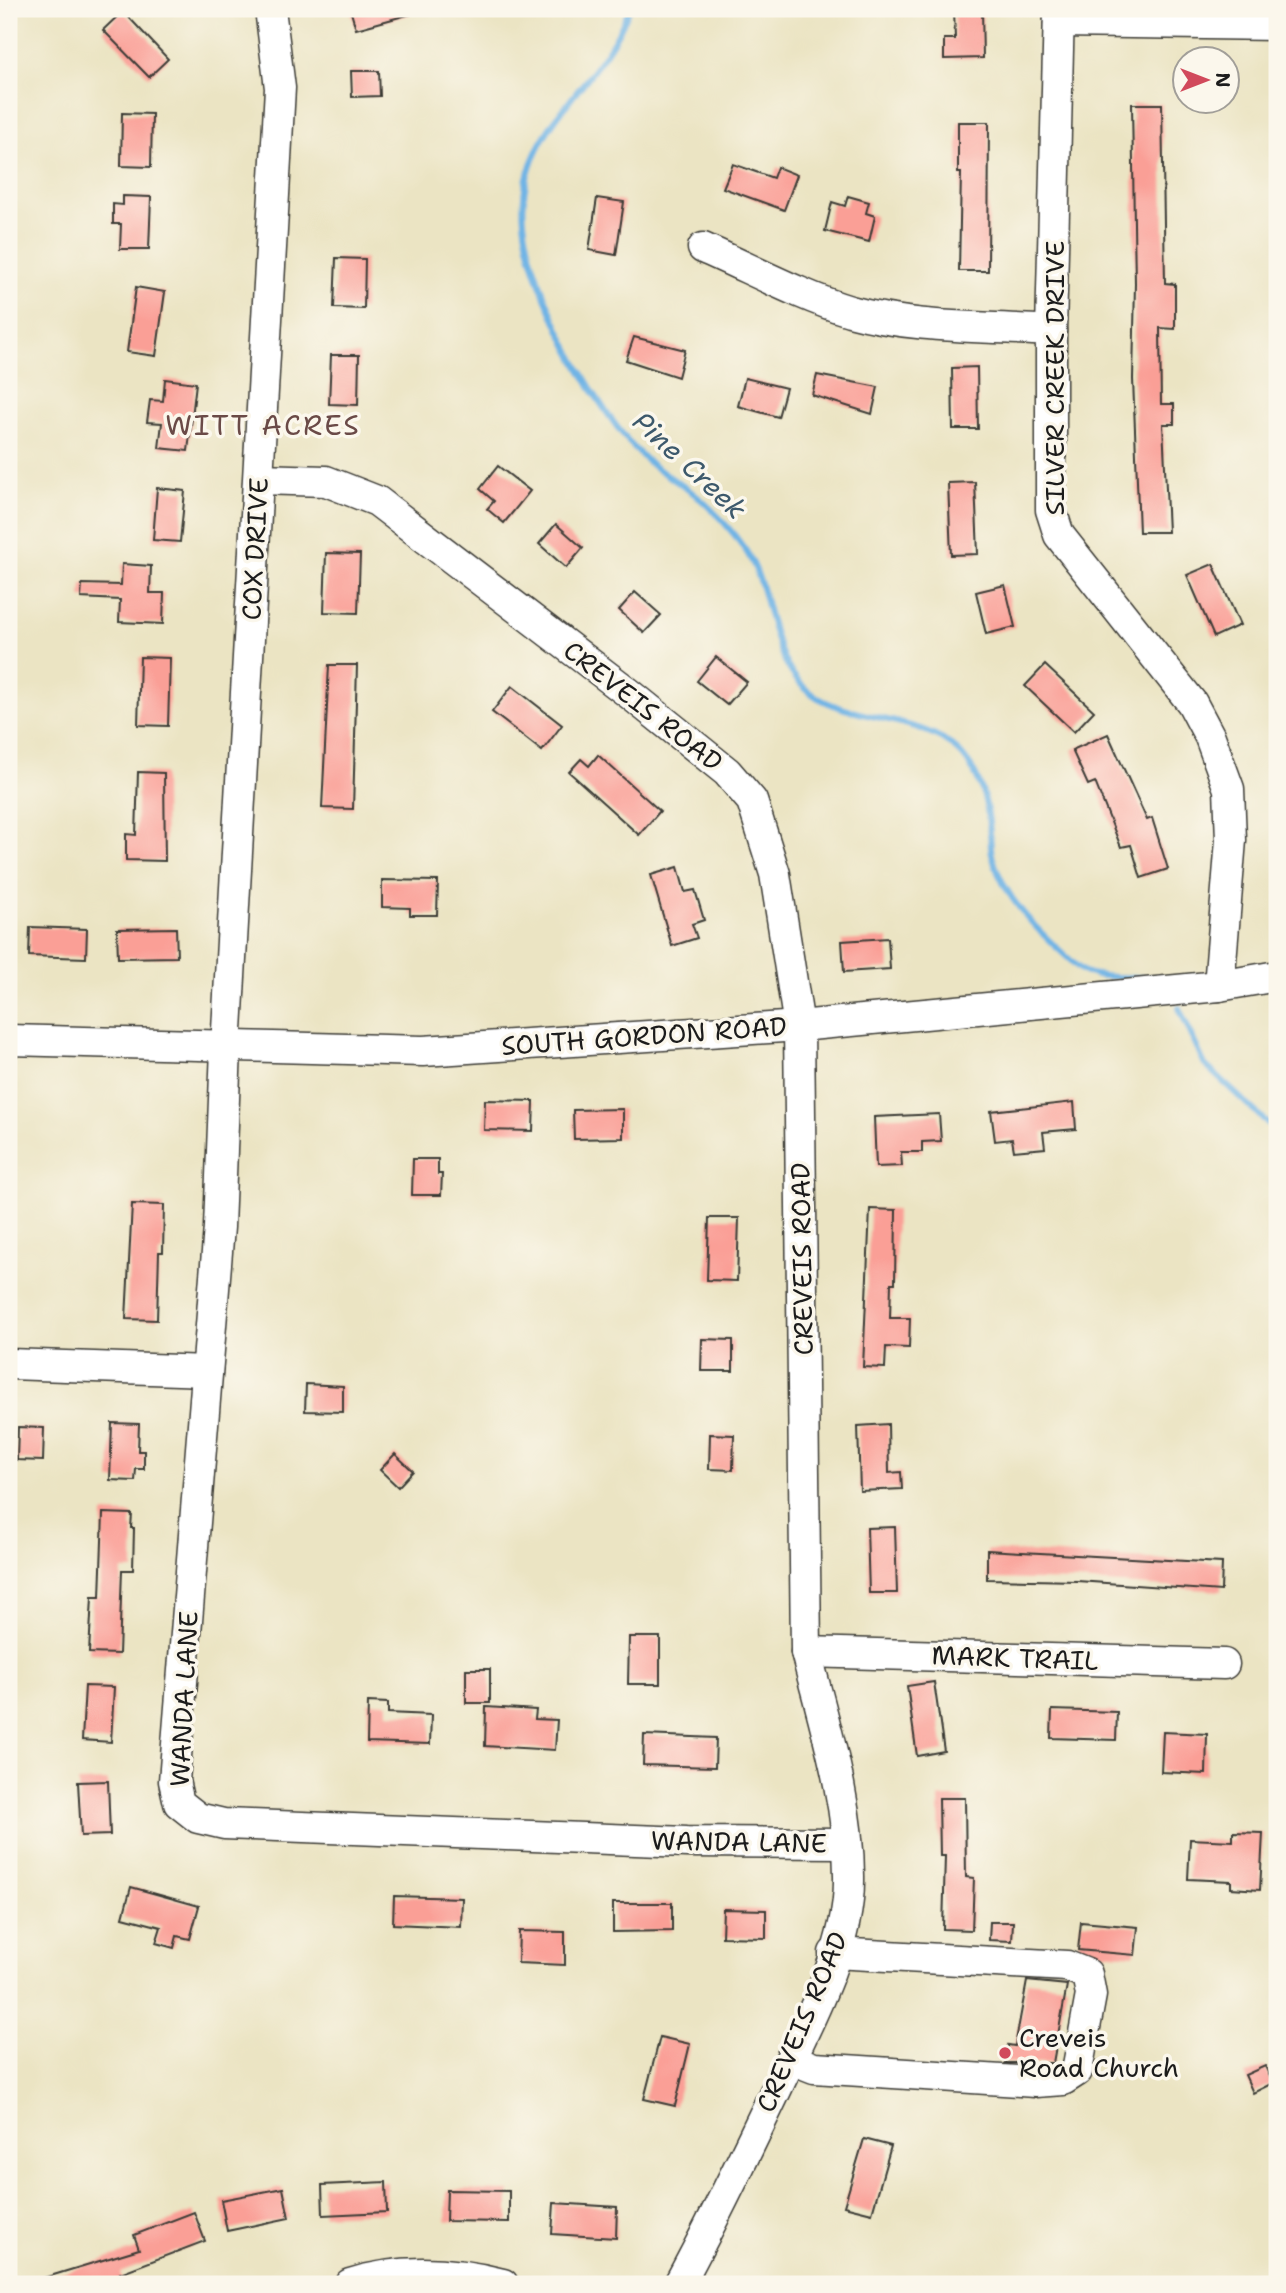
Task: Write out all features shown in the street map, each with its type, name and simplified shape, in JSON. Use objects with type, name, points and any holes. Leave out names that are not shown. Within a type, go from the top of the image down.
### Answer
[{"type":"street","name":"COX DRIVE","points":[[226,1048],[280,88],[270,9]]},
{"type":"street","points":[[1059,15],[1277,26]]},
{"type":"street","name":"SILVER CREEK DRIVE","points":[[1059,15],[1051,331],[1050,457],[1054,524],[1059,535],[1192,703],[1210,737],[1229,789],[1231,840],[1219,986]]},
{"type":"street","points":[[703,248],[848,310],[890,320],[938,326],[1051,331]]},
{"type":"street","name":"CREVEIS ROAD","points":[[259,479],[326,481],[377,501],[619,685],[727,772],[752,801],[775,874],[799,1026],[806,1652],[832,1748],[849,1881],[845,1918],[834,1953],[791,2059],[717,2214],[679,2284]]},
{"type":"street","name":"SOUTH GORDON ROAD","points":[[9,1040],[226,1048],[423,1051],[799,1026],[1219,986],[1277,976]]},
{"type":"street","name":"WANDA LANE","points":[[226,1048],[219,1227],[174,1781],[179,1803],[198,1818],[223,1824],[687,1842],[846,1843]]},
{"type":"street","points":[[9,1364],[208,1371]]},
{"type":"street","name":"MARK TRAIL","points":[[806,1652],[1224,1664]]},
{"type":"street","points":[[791,2059],[814,2068],[1035,2082],[1063,2080],[1077,2071],[1091,1995],[1087,1974],[1067,1966],[834,1953]]},
{"type":"street","points":[[351,2284],[402,2273],[433,2273],[468,2276],[503,2284]]},
{"type":"building","points":[[350,9],[410,9],[411,14],[356,29]]},
{"type":"building","points":[[954,9],[982,9],[983,58],[944,59],[944,39],[955,39]]},
{"type":"building","points":[[123,11],[168,59],[149,77],[103,30]]},
{"type":"building","points":[[351,71],[379,71],[380,96],[352,97]]},
{"type":"building","points":[[1132,104],[1162,104],[1165,283],[1175,284],[1175,329],[1160,328],[1161,404],[1174,404],[1174,424],[1163,424],[1168,532],[1139,532],[1133,379],[1135,283]]},
{"type":"building","points":[[122,113],[152,114],[151,167],[121,166]]},
{"type":"building","points":[[958,122],[989,122],[988,271],[959,271],[961,173],[958,173]]},
{"type":"building","points":[[733,164],[773,178],[777,167],[797,175],[784,210],[723,188]]},
{"type":"building","points":[[123,196],[151,197],[149,249],[120,249],[121,224],[113,224],[113,204],[123,205]]},
{"type":"building","points":[[848,196],[869,202],[866,213],[875,216],[869,242],[825,231],[832,202],[845,206]]},
{"type":"building","points":[[597,198],[624,202],[616,255],[589,250]]},
{"type":"building","points":[[336,258],[365,259],[364,309],[334,308]]},
{"type":"building","points":[[136,287],[165,292],[156,356],[127,352]]},
{"type":"building","points":[[634,337],[685,350],[678,377],[626,360]]},
{"type":"building","points":[[331,355],[359,355],[358,405],[329,404]]},
{"type":"building","points":[[977,367],[978,429],[953,429],[952,368]]},
{"type":"building","points":[[817,375],[878,387],[872,414],[812,395]]},
{"type":"building","points":[[745,378],[786,388],[778,417],[738,406]]},
{"type":"building","points":[[165,379],[196,383],[188,451],[159,448],[162,423],[147,422],[150,400],[163,401]]},
{"type":"building","points":[[498,466],[530,491],[504,523],[487,509],[494,501],[480,489]]},
{"type":"building","points":[[975,482],[978,554],[951,555],[948,483]]},
{"type":"building","points":[[157,488],[185,491],[180,542],[153,540]]},
{"type":"building","points":[[556,524],[583,548],[566,568],[539,544]]},
{"type":"building","points":[[326,553],[360,554],[358,613],[324,612]]},
{"type":"building","points":[[122,564],[151,566],[150,593],[164,593],[163,624],[119,622],[120,600],[81,598],[82,584],[121,585]]},
{"type":"building","points":[[1213,564],[1240,625],[1214,637],[1187,575]]},
{"type":"building","points":[[1005,585],[1015,627],[986,634],[976,592]]},
{"type":"building","points":[[635,592],[661,615],[644,633],[619,610]]},
{"type":"building","points":[[140,657],[170,658],[168,726],[138,725]]},
{"type":"building","points":[[716,657],[747,682],[727,705],[697,681]]},
{"type":"building","points":[[329,665],[357,665],[353,809],[322,808]]},
{"type":"building","points":[[1045,665],[1094,711],[1074,732],[1025,686]]},
{"type":"building","points":[[512,686],[562,725],[542,751],[492,712]]},
{"type":"building","points":[[1108,734],[1147,820],[1152,818],[1168,869],[1141,878],[1131,845],[1121,847],[1095,782],[1088,785],[1072,750]]},
{"type":"building","points":[[598,755],[660,811],[639,835],[569,772],[581,759],[589,766]]},
{"type":"building","points":[[138,772],[164,773],[165,861],[126,860],[126,834],[136,835]]},
{"type":"building","points":[[678,867],[685,892],[695,890],[704,920],[692,924],[697,938],[672,946],[651,875]]},
{"type":"building","points":[[382,880],[438,881],[437,915],[410,915],[410,908],[382,907]]},
{"type":"building","points":[[30,927],[87,929],[86,958],[29,956]]},
{"type":"building","points":[[176,928],[177,957],[118,958],[117,929]]},
{"type":"building","points":[[888,938],[890,969],[844,972],[842,941]]},
{"type":"building","points":[[485,1100],[534,1101],[533,1131],[484,1130]]},
{"type":"building","points":[[1074,1102],[1076,1129],[1043,1132],[1045,1148],[1014,1151],[1012,1139],[995,1141],[991,1111]]},
{"type":"building","points":[[623,1109],[623,1138],[574,1139],[573,1110]]},
{"type":"building","points":[[939,1114],[941,1141],[922,1142],[922,1152],[901,1152],[902,1166],[876,1167],[874,1117]]},
{"type":"building","points":[[413,1159],[438,1159],[438,1174],[442,1174],[441,1195],[412,1195]]},
{"type":"building","points":[[132,1204],[164,1205],[163,1252],[159,1252],[157,1320],[126,1319]]},
{"type":"building","points":[[870,1209],[896,1210],[895,1283],[891,1283],[890,1318],[910,1318],[909,1348],[886,1347],[885,1368],[863,1367]]},
{"type":"building","points":[[709,1218],[739,1218],[737,1281],[707,1280]]},
{"type":"building","points":[[702,1339],[733,1340],[733,1371],[701,1371]]},
{"type":"building","points":[[306,1384],[343,1386],[343,1412],[305,1411]]},
{"type":"building","points":[[112,1423],[139,1424],[138,1451],[144,1451],[144,1469],[136,1469],[135,1481],[110,1480]]},
{"type":"building","points":[[888,1424],[889,1473],[901,1472],[902,1489],[860,1491],[858,1426]]},
{"type":"building","points":[[18,1427],[44,1428],[43,1461],[17,1460]]},
{"type":"building","points":[[710,1434],[734,1435],[733,1470],[709,1469]]},
{"type":"building","points":[[395,1454],[413,1471],[398,1487],[380,1470]]},
{"type":"building","points":[[103,1513],[132,1514],[131,1528],[134,1528],[133,1570],[122,1570],[119,1654],[89,1653],[92,1597],[100,1597]]},
{"type":"building","points":[[895,1527],[897,1593],[869,1593],[867,1528]]},
{"type":"building","points":[[987,1550],[1222,1563],[1221,1591],[1077,1581],[987,1579]]},
{"type":"building","points":[[629,1637],[660,1637],[660,1684],[628,1684]]},
{"type":"building","points":[[466,1669],[490,1669],[490,1703],[466,1703]]},
{"type":"building","points":[[934,1682],[944,1751],[917,1756],[907,1686]]},
{"type":"building","points":[[85,1686],[114,1687],[111,1742],[82,1740]]},
{"type":"building","points":[[368,1702],[388,1703],[388,1713],[431,1715],[430,1744],[367,1742]]},
{"type":"building","points":[[486,1707],[536,1710],[535,1719],[557,1720],[555,1750],[485,1746]]},
{"type":"building","points":[[1052,1710],[1117,1712],[1116,1740],[1051,1738]]},
{"type":"building","points":[[1163,1732],[1207,1734],[1206,1774],[1161,1772]]},
{"type":"building","points":[[644,1735],[716,1738],[715,1767],[643,1765]]},
{"type":"building","points":[[108,1781],[110,1835],[81,1836],[78,1782]]},
{"type":"building","points":[[939,1798],[965,1798],[966,1877],[974,1878],[972,1930],[943,1929],[945,1856],[940,1856]]},
{"type":"building","points":[[1233,1832],[1263,1833],[1260,1890],[1231,1888],[1231,1881],[1188,1879],[1190,1839],[1233,1841]]},
{"type":"building","points":[[131,1887],[199,1906],[190,1939],[177,1936],[174,1948],[156,1943],[161,1927],[123,1917]]},
{"type":"building","points":[[394,1896],[462,1898],[461,1927],[393,1924]]},
{"type":"building","points":[[613,1903],[672,1903],[672,1931],[613,1932]]},
{"type":"building","points":[[723,1909],[766,1910],[766,1938],[722,1937]]},
{"type":"building","points":[[990,1922],[1013,1922],[1012,1941],[989,1940]]},
{"type":"building","points":[[1081,1922],[1138,1927],[1135,1955],[1078,1950]]},
{"type":"building","points":[[519,1931],[565,1932],[565,1965],[518,1963]]},
{"type":"building","points":[[1027,1981],[1067,1985],[1053,2063],[1005,2063],[1008,2045],[1015,2046]]},
{"type":"building","points":[[660,2037],[690,2044],[675,2106],[644,2099]]},
{"type":"building","points":[[1265,2066],[1273,2083],[1253,2093],[1245,2075]]},
{"type":"building","points":[[864,2139],[891,2146],[872,2213],[844,2206]]},
{"type":"building","points":[[386,2182],[387,2212],[323,2215],[322,2185]]},
{"type":"building","points":[[283,2188],[289,2218],[227,2231],[221,2200]]},
{"type":"building","points":[[447,2190],[509,2191],[509,2222],[446,2221]]},
{"type":"building","points":[[554,2203],[617,2207],[616,2238],[552,2234]]},
{"type":"building","points":[[194,2212],[205,2241],[120,2273],[123,2284],[37,2284],[37,2280],[139,2249],[134,2235]]},
{"type":"waterway","name":"Pine Creek","points":[[629,9],[616,38],[545,135],[532,160],[525,189],[524,221],[529,249],[552,314],[568,348],[606,412],[626,438],[650,464],[708,506],[746,551],[762,588],[779,648],[799,682],[815,696],[831,704],[926,731],[956,749],[971,766],[981,787],[989,821],[991,852],[998,873],[1013,900],[1033,924],[1084,972],[1113,977],[1160,978]]},
{"type":"waterway","name":"Pine Creek","points":[[1179,1008],[1205,1065],[1277,1132]]},
{"type":"place","name":"Creveis Road Church","points":[[1005,2053]]},
{"type":"district","name":"WITT ACRES","points":[[263,425]]}]
